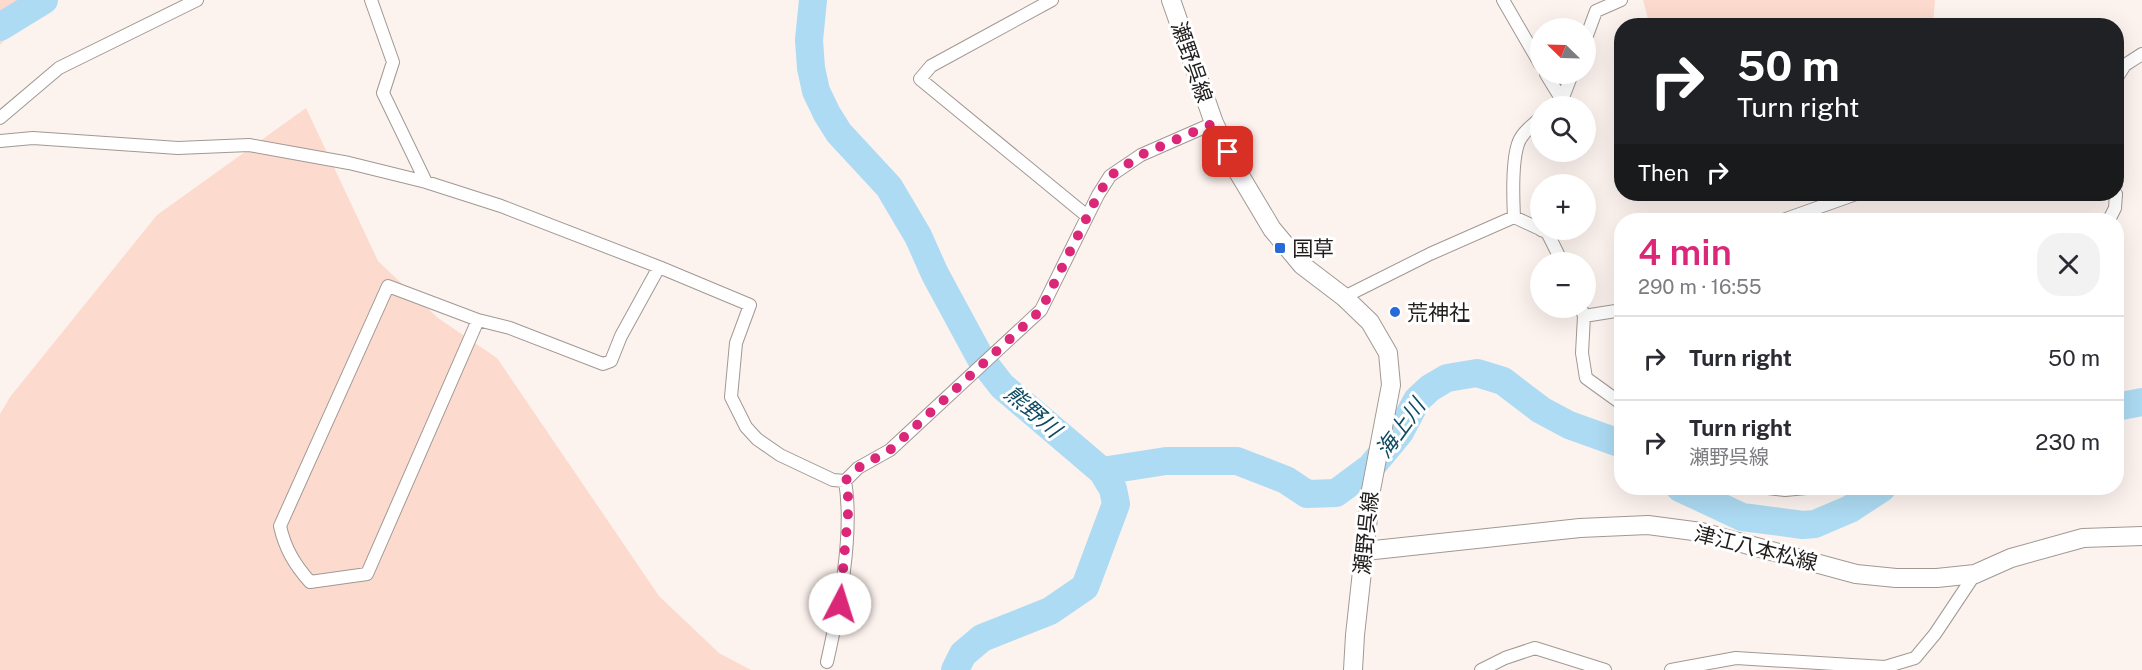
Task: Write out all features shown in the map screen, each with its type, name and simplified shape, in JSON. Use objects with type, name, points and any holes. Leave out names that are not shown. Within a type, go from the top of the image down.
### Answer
[{"type":"main road","name":"瀬野呉線","points":[[1171,0],[1214,123],[1235,167],[1272,229],[1302,266],[1344,297],[1370,322],[1388,353],[1390,385],[1371,490],[1353,670]]},
{"type":"main road","name":"津江八本松線","points":[[1365,551],[1580,528],[1648,525],[1701,532],[1856,574],[1896,578],[1937,578],[1975,574],[2011,558],[2083,538],[2142,536]]},
{"type":"street","points":[[0,118],[59,68],[197,0]]},
{"type":"street","points":[[371,0],[393,62],[383,93],[426,182]]},
{"type":"street","points":[[1052,0],[931,66],[921,79],[1087,216]]},
{"type":"street","points":[[1503,0],[1530,47]]},
{"type":"street","points":[[1593,18],[1596,11],[1621,0]]},
{"type":"street","points":[[2124,67],[2142,54]]},
{"type":"street","points":[[0,141],[33,138],[178,148],[249,145],[349,163],[426,182],[501,206],[659,267],[750,305],[736,343],[731,397],[746,427],[757,439],[780,455],[833,480],[845,481],[858,468],[890,450],[1041,310],[1087,216],[1110,176],[1141,155],[1214,123]]},
{"type":"street","points":[[1514,217],[1513,188],[1518,143],[1530,127]]},
{"type":"street","points":[[1804,213],[1837,201]]},
{"type":"street","points":[[1344,297],[1430,254],[1514,217],[1530,225]]},
{"type":"street","points":[[478,320],[367,574],[310,582],[298,569],[285,546],[280,526],[388,286],[478,320],[510,328],[603,364],[610,361],[621,336],[659,267]]},
{"type":"street","points":[[1596,311],[1614,310]]},
{"type":"street","points":[[1582,318],[1582,353],[1586,378],[1614,398]]},
{"type":"street","points":[[827,662],[840,604],[849,502],[845,481]]},
{"type":"street","points":[[1671,670],[1736,658],[1885,666],[1915,658],[1941,626],[1975,574]]},
{"type":"street","points":[[1481,670],[1505,658],[1535,648],[1605,670]]},
{"type":"street","points":[[1764,670],[1775,660]]},
{"type":"shaded area","points":[[0,0],[41,0],[0,45]]},
{"type":"shaded area","points":[[1643,0],[1935,0],[1934,18],[1648,18]]},
{"type":"shaded area","points":[[306,108],[378,261],[438,318],[497,358],[659,596],[719,653],[751,670],[0,670],[0,414],[10,397],[157,215]]},
{"type":"waterway","points":[[0,27],[44,0]]},
{"type":"waterway","name":"熊野川","points":[[813,0],[809,40],[811,68],[816,91],[827,114],[839,133],[889,187],[918,236],[935,274],[981,359],[1002,386],[1102,471],[1113,489],[1116,504],[1085,587],[1050,611],[982,638],[963,654],[955,670]]},
{"type":"waterway","name":"海上川","points":[[1102,471],[1166,461],[1237,461],[1286,480],[1307,494],[1336,493],[1371,467],[1400,432],[1417,400],[1430,388],[1447,378],[1477,373],[1503,381],[1541,410],[1569,425],[1614,441]]},
{"type":"waterway","name":"海上川","points":[[2124,405],[2142,402]]},
{"type":"waterway","name":"海上川","points":[[1695,495],[1742,517],[1803,525],[1815,524],[1850,509],[1871,495]]},
{"type":"place","name":"国草","points":[[1280,248]]},
{"type":"place","name":"荒神社","points":[[1395,312]]},
{"type":"route","points":[[840,604],[849,502],[845,481],[858,468],[890,450],[1041,310],[1098,195],[1110,176],[1141,155],[1214,123],[1228,152]]}]
